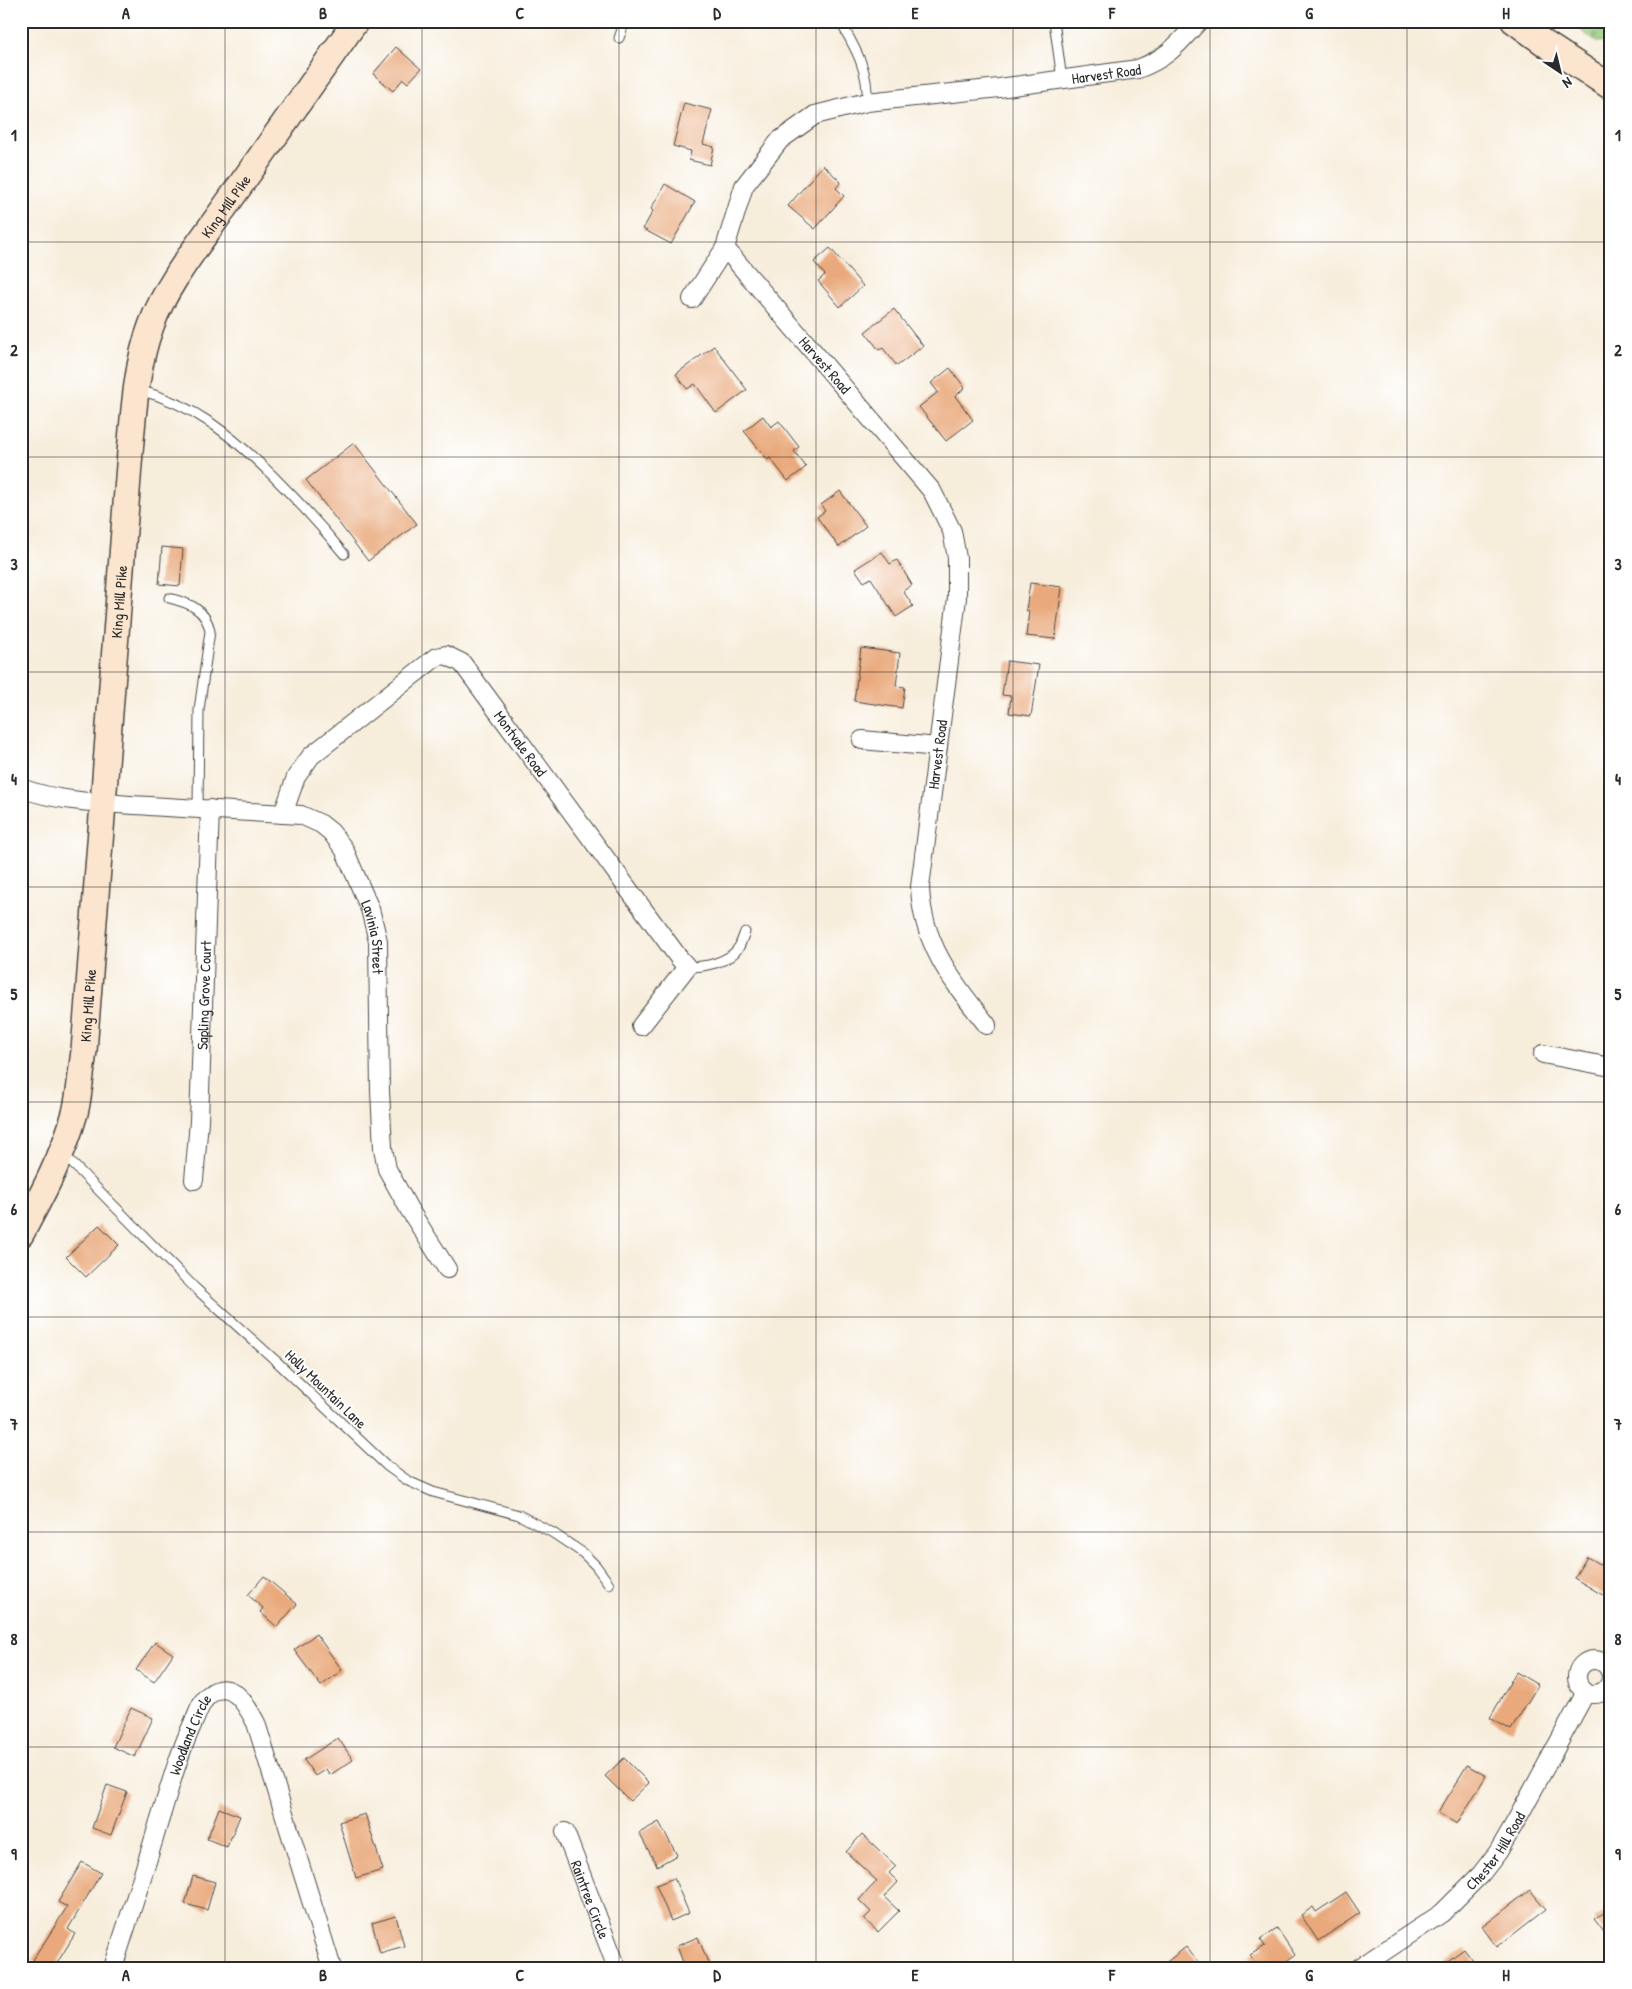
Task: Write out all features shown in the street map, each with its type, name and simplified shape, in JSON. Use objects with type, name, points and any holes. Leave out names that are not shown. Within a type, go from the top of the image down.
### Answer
[{"type":"main road","name":"King Mill Pike","points":[[21,1234],[45,1190],[75,1112],[84,1051],[136,389],[143,353],[151,325],[164,298],[198,245],[356,21]]},
{"type":"main road","points":[[1514,21],[1611,87]]},
{"type":"street","name":"Harvest Road","points":[[987,1025],[954,982],[930,942],[920,907],[920,887],[957,598],[957,558],[952,531],[932,491],[725,248],[744,186],[780,140],[815,115],[867,102],[1062,80],[1138,69],[1155,62],[1171,52],[1199,21]]},
{"type":"street","points":[[692,299],[725,248]]},
{"type":"street","name":"Montvale Road","points":[[283,814],[296,776],[311,756],[424,665],[436,657],[446,655],[462,663],[687,967]]},
{"type":"street","points":[[862,740],[938,747]]},
{"type":"street","name":"Lavinia Street","points":[[21,788],[59,797],[103,803],[301,815],[321,824],[331,832],[344,849],[370,909],[378,941],[380,1091],[383,1148],[388,1169],[409,1209],[447,1269]]},
{"type":"street","name":"Sapling Grove Court","points":[[194,1180],[199,1121],[204,809]]},
{"type":"street","points":[[641,1026],[687,967]]},
{"type":"street","points":[[1543,1054],[1611,1067]]},
{"type":"street","name":"Woodland Circle","points":[[114,1968],[181,1750],[202,1701],[209,1694],[219,1690],[229,1690],[238,1694],[244,1701],[256,1722],[332,1968]]},
{"type":"street","name":"Chester Hill Road","points":[[1359,1968],[1442,1913],[1481,1874],[1498,1852],[1516,1821],[1586,1692]]},
{"type":"street","name":"Raintree Circle","points":[[565,1832],[617,1968]]},
{"type":"lane","points":[[619,38],[625,21]]},
{"type":"lane","points":[[840,21],[859,54],[864,68],[868,90],[867,102]]},
{"type":"lane","points":[[1054,21],[1062,80]]},
{"type":"lane","points":[[136,389],[174,401],[208,420],[228,434],[292,494],[344,554]]},
{"type":"lane","points":[[169,598],[191,605],[202,613],[208,620],[210,631],[199,710],[204,809]]},
{"type":"lane","points":[[687,967],[712,964],[731,955],[738,948],[745,932]]},
{"type":"lane","name":"Holly Mountain Lane","points":[[61,1152],[194,1287],[275,1360],[387,1466],[408,1481],[433,1492],[519,1515],[553,1533],[583,1553],[596,1566],[609,1584]]},
{"type":"green space","points":[[1569,21],[1611,21],[1611,41],[1596,42]]},
{"type":"building","points":[[396,47],[421,69],[408,83],[403,79],[393,91],[373,74]]},
{"type":"building","points":[[684,103],[712,110],[703,144],[714,147],[710,165],[689,160],[691,151],[673,146]]},
{"type":"building","points":[[823,165],[841,182],[836,188],[844,196],[815,229],[788,206]]},
{"type":"building","points":[[665,184],[695,202],[671,244],[643,229],[653,211],[651,209]]},
{"type":"building","points":[[830,248],[863,286],[840,307],[818,281],[825,275],[814,262]]},
{"type":"building","points":[[894,309],[923,346],[897,366],[883,348],[879,350],[865,332]]},
{"type":"building","points":[[714,346],[747,390],[716,413],[695,384],[687,389],[676,374]]},
{"type":"building","points":[[950,368],[965,388],[955,396],[973,420],[946,441],[919,407],[938,392],[931,383]]},
{"type":"building","points":[[763,416],[771,427],[779,421],[799,447],[794,451],[806,467],[788,481],[770,458],[768,460],[744,431]]},
{"type":"building","points":[[354,443],[417,524],[368,561],[306,480]]},
{"type":"building","points":[[840,491],[866,526],[839,547],[817,517],[825,511],[821,505]]},
{"type":"building","points":[[162,547],[183,549],[180,586],[159,584]]},
{"type":"building","points":[[882,552],[890,564],[897,560],[912,585],[903,591],[913,606],[896,617],[871,578],[864,582],[855,569]]},
{"type":"building","points":[[1030,583],[1062,587],[1055,639],[1026,636],[1029,611],[1026,610]]},
{"type":"building","points":[[861,648],[900,653],[896,686],[905,687],[902,708],[854,701]]},
{"type":"building","points":[[1007,661],[1039,665],[1031,716],[1009,713],[1011,696],[1002,695]]},
{"type":"building","points":[[99,1225],[119,1245],[86,1277],[66,1257]]},
{"type":"building","points":[[1587,1557],[1611,1571],[1611,1600],[1574,1578]]},
{"type":"building","points":[[264,1576],[297,1604],[277,1627],[260,1612],[263,1608],[248,1595]]},
{"type":"building","points":[[316,1634],[342,1670],[321,1686],[294,1650]]},
{"type":"building","points":[[155,1642],[173,1654],[154,1682],[136,1670]]},
{"type":"building","points":[[1516,1672],[1538,1685],[1511,1730],[1490,1718]]},
{"type":"building","points":[[131,1708],[153,1718],[135,1757],[113,1747]]},
{"type":"building","points":[[338,1738],[353,1760],[330,1775],[326,1769],[315,1776],[304,1760]]},
{"type":"building","points":[[624,1758],[649,1783],[630,1801],[605,1776]]},
{"type":"building","points":[[1467,1765],[1486,1776],[1457,1824],[1438,1813]]},
{"type":"building","points":[[107,1785],[127,1792],[111,1835],[92,1828]]},
{"type":"building","points":[[219,1808],[240,1816],[227,1847],[207,1839]]},
{"type":"building","points":[[365,1814],[383,1870],[356,1878],[339,1822]]},
{"type":"building","points":[[659,1822],[677,1855],[657,1866],[639,1833]]},
{"type":"building","points":[[862,1834],[896,1866],[889,1873],[898,1882],[884,1897],[899,1911],[878,1932],[864,1919],[871,1912],[859,1900],[877,1881],[846,1852]]},
{"type":"building","points":[[82,1862],[101,1873],[68,1929],[75,1934],[54,1968],[45,1968],[33,1960],[67,1907],[58,1902]]},
{"type":"building","points":[[193,1876],[215,1882],[207,1910],[185,1904]]},
{"type":"building","points":[[674,1878],[689,1913],[671,1921],[656,1885]]},
{"type":"building","points":[[1530,1890],[1546,1909],[1497,1947],[1482,1927]]},
{"type":"building","points":[[1346,1892],[1360,1913],[1318,1941],[1301,1915],[1313,1907],[1316,1912]]},
{"type":"building","points":[[1611,1907],[1611,1941],[1594,1919]]},
{"type":"building","points":[[396,1916],[404,1946],[380,1953],[372,1923]]},
{"type":"building","points":[[1277,1928],[1295,1955],[1276,1968],[1258,1968],[1250,1955],[1265,1946],[1260,1939]]},
{"type":"building","points":[[698,1937],[710,1968],[685,1968],[677,1946]]},
{"type":"building","points":[[1186,1947],[1203,1968],[1159,1968]]},
{"type":"building","points":[[1464,1949],[1478,1968],[1438,1968]]}]
